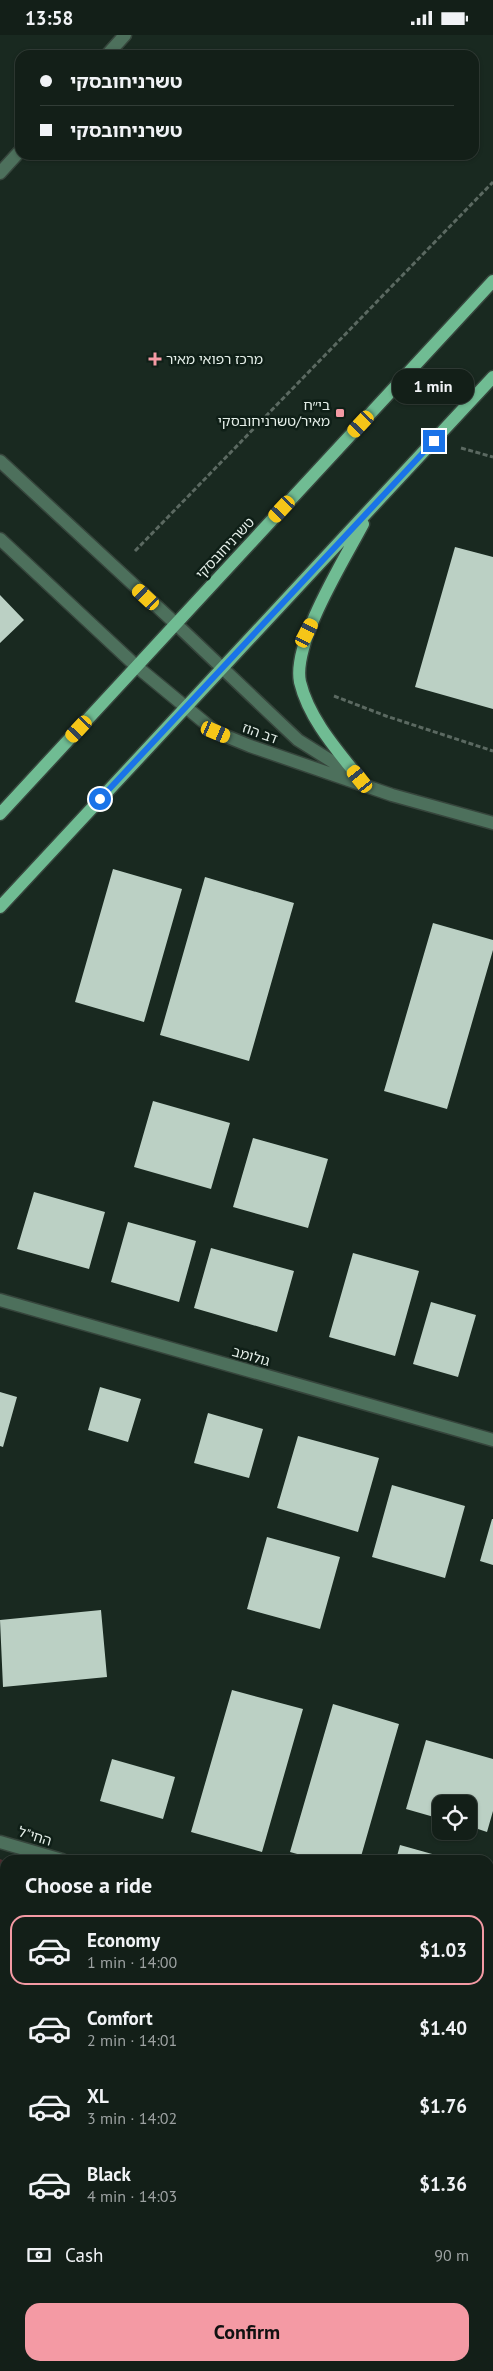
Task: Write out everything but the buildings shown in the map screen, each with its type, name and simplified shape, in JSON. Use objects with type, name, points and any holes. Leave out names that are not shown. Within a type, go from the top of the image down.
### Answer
[{"type":"main road","name":"טשרניחובסקי","points":[[0,813],[493,281]]},
{"type":"main road","points":[[0,907],[493,377]]},
{"type":"main road","points":[[360,779],[320,729],[300,682],[299,666],[307,633],[370,510]]},
{"type":"street","points":[[111,50],[125,35]]},
{"type":"street","points":[[0,173],[15,156]]},
{"type":"street","name":"דב הוז","points":[[0,461],[298,740],[340,768],[392,795]]},
{"type":"street","name":"דב הוז","points":[[0,539],[136,666],[216,732],[250,746],[392,795],[493,823]]},
{"type":"street","name":"גולומב","points":[[0,1301],[493,1440]]},
{"type":"street","name":"החי\"ל","points":[[0,1841],[46,1855]]},
{"type":"path","points":[[117,569],[493,183]]},
{"type":"path","points":[[300,682],[386,716],[493,751]]},
{"type":"place","name":"מרכז רפואי מאיר","points":[[155,359]]},
{"type":"place","name":"בי״ח מאיר/טשרניחובסקי","points":[[340,413]]},
{"type":"route","points":[[100,799],[434,441]]}]
